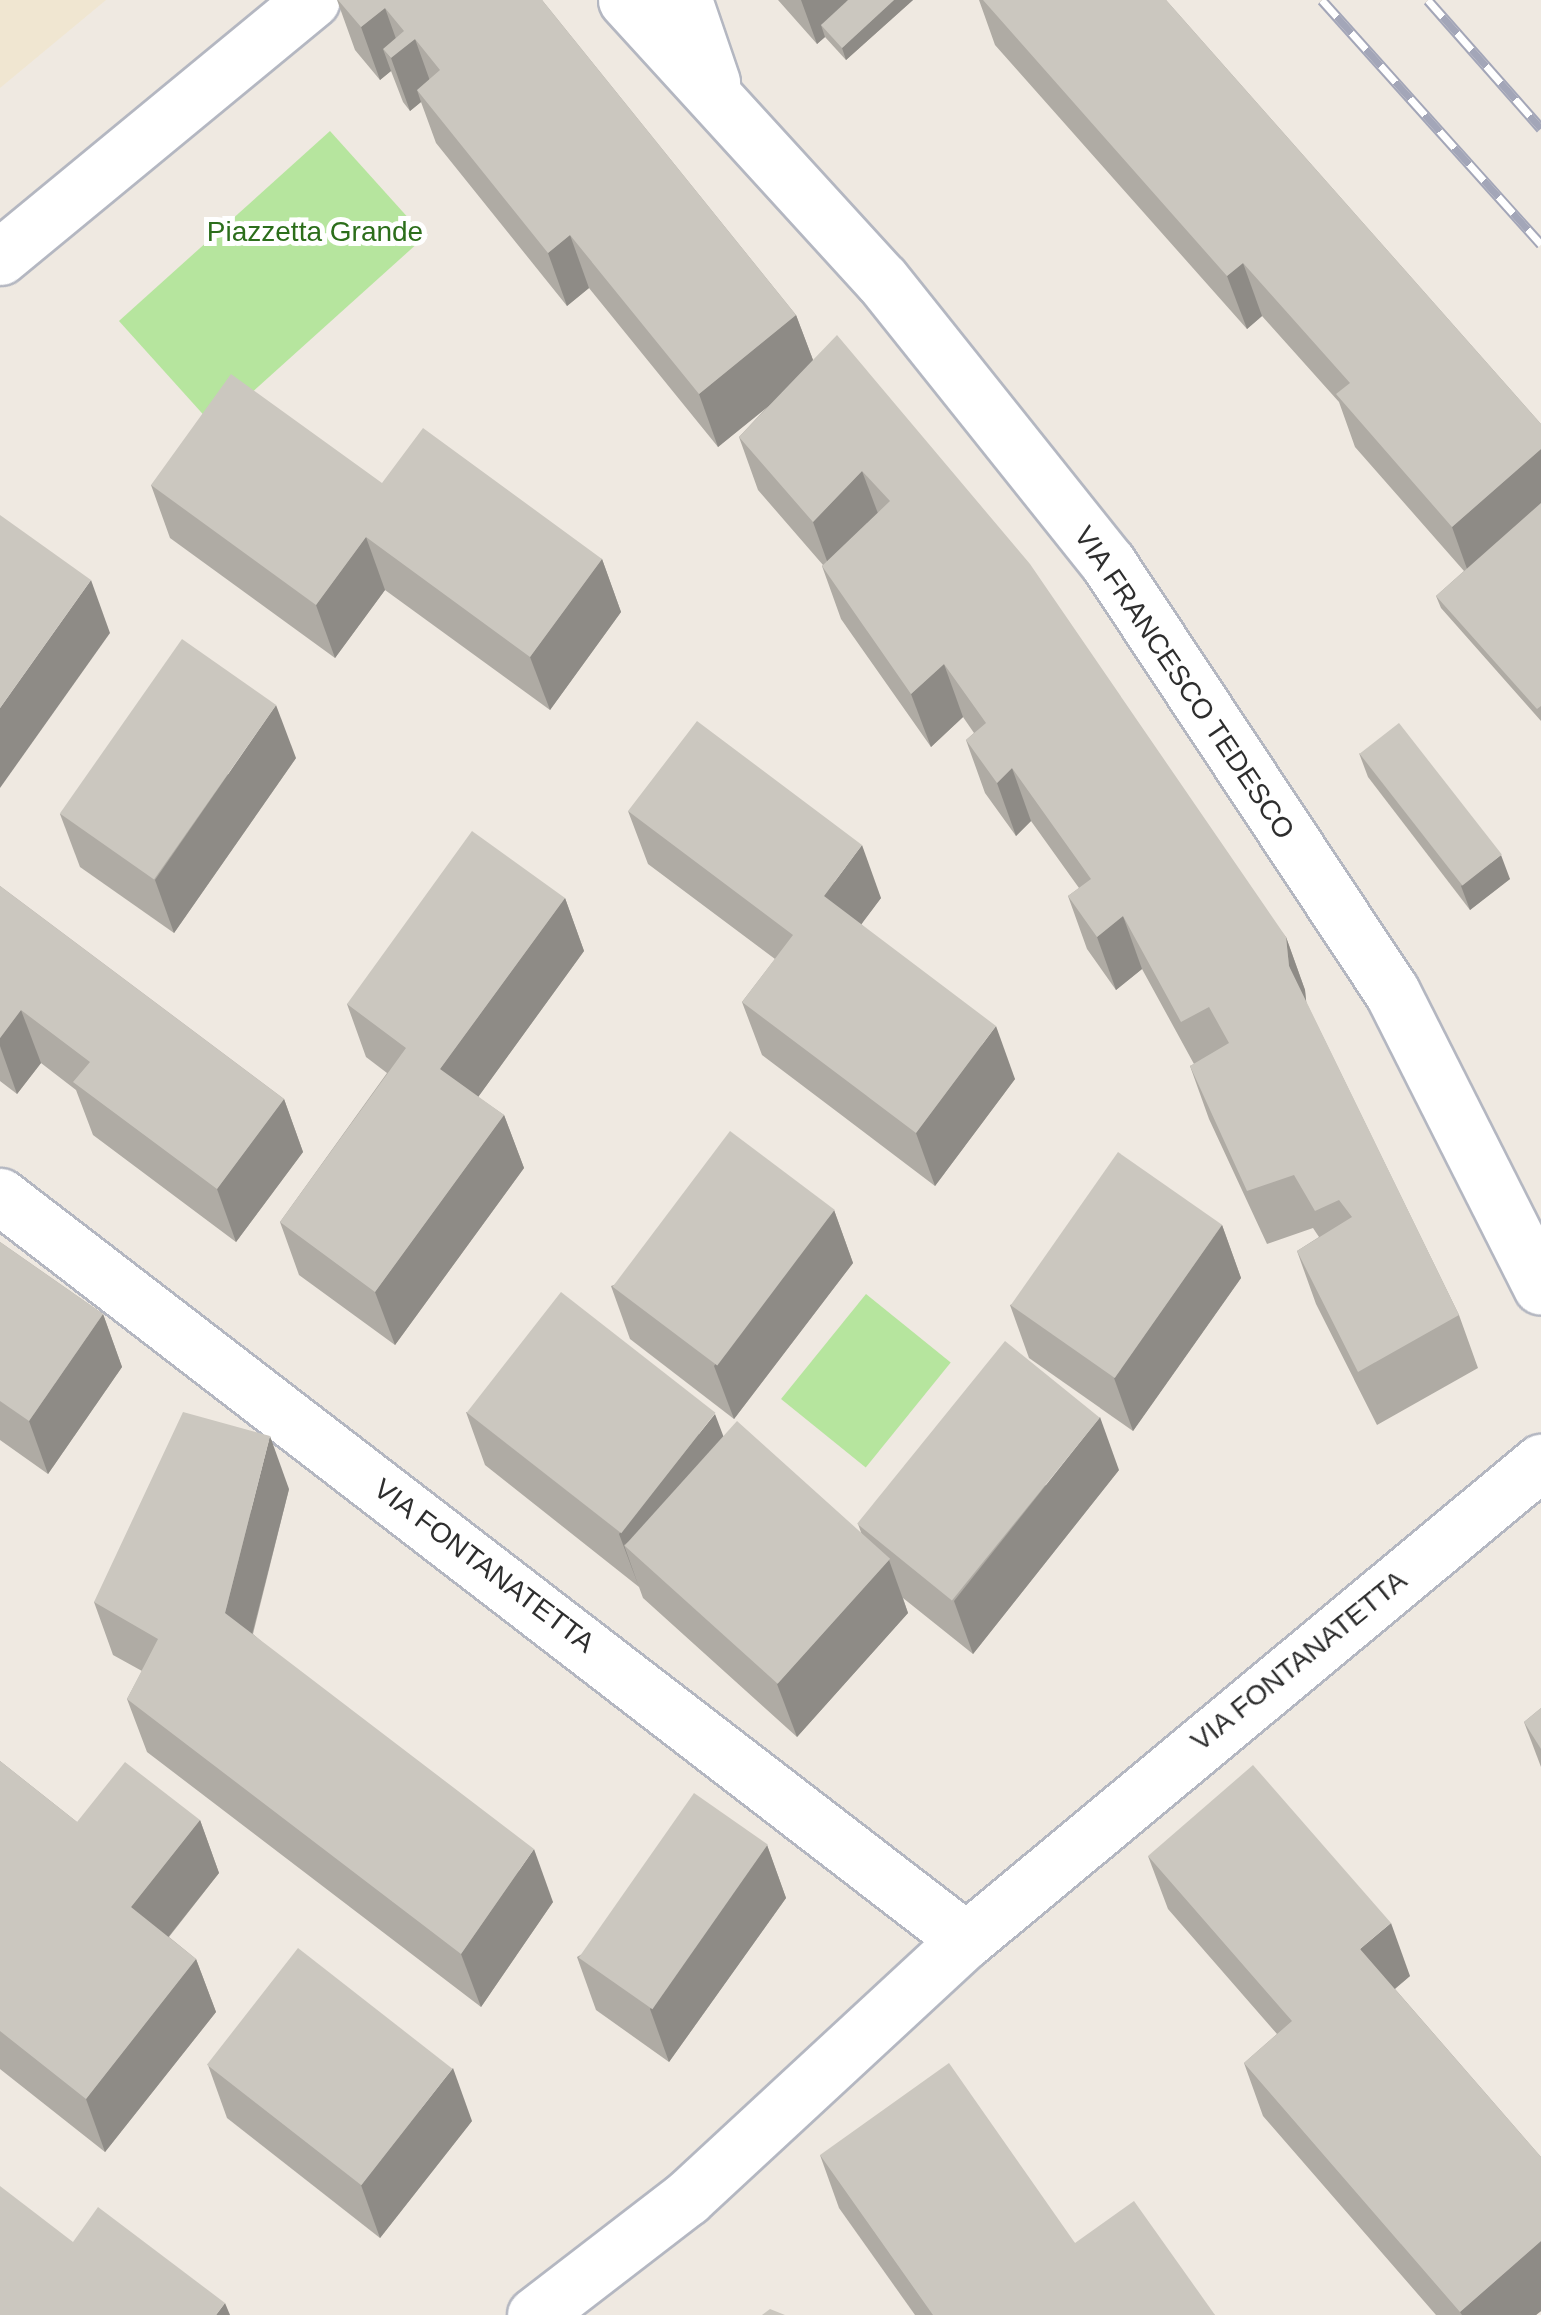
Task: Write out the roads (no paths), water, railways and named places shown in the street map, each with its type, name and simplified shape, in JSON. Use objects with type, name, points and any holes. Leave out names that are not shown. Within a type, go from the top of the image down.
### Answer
[{"type":"street","points":[[0,257],[312,0]]},
{"type":"street","name":"VIA FRANCESCO TEDESCO","points":[[626,0],[882,280],[1108,564],[1392,992],[1541,1287]]},
{"type":"street","points":[[684,0],[720,104]]},
{"type":"street","name":"VIA FONTANATETTA","points":[[0,1196],[966,1940]]},
{"type":"street","name":"VIA FONTANATETTA","points":[[535,2315],[687,2198],[966,1940],[1541,1462]]},
{"type":"railway","points":[[1322,0],[1541,244]]},
{"type":"railway","points":[[1428,0],[1541,128]]},
{"type":"park label","name":"Piazzetta Grande","points":[[315,232]]}]
